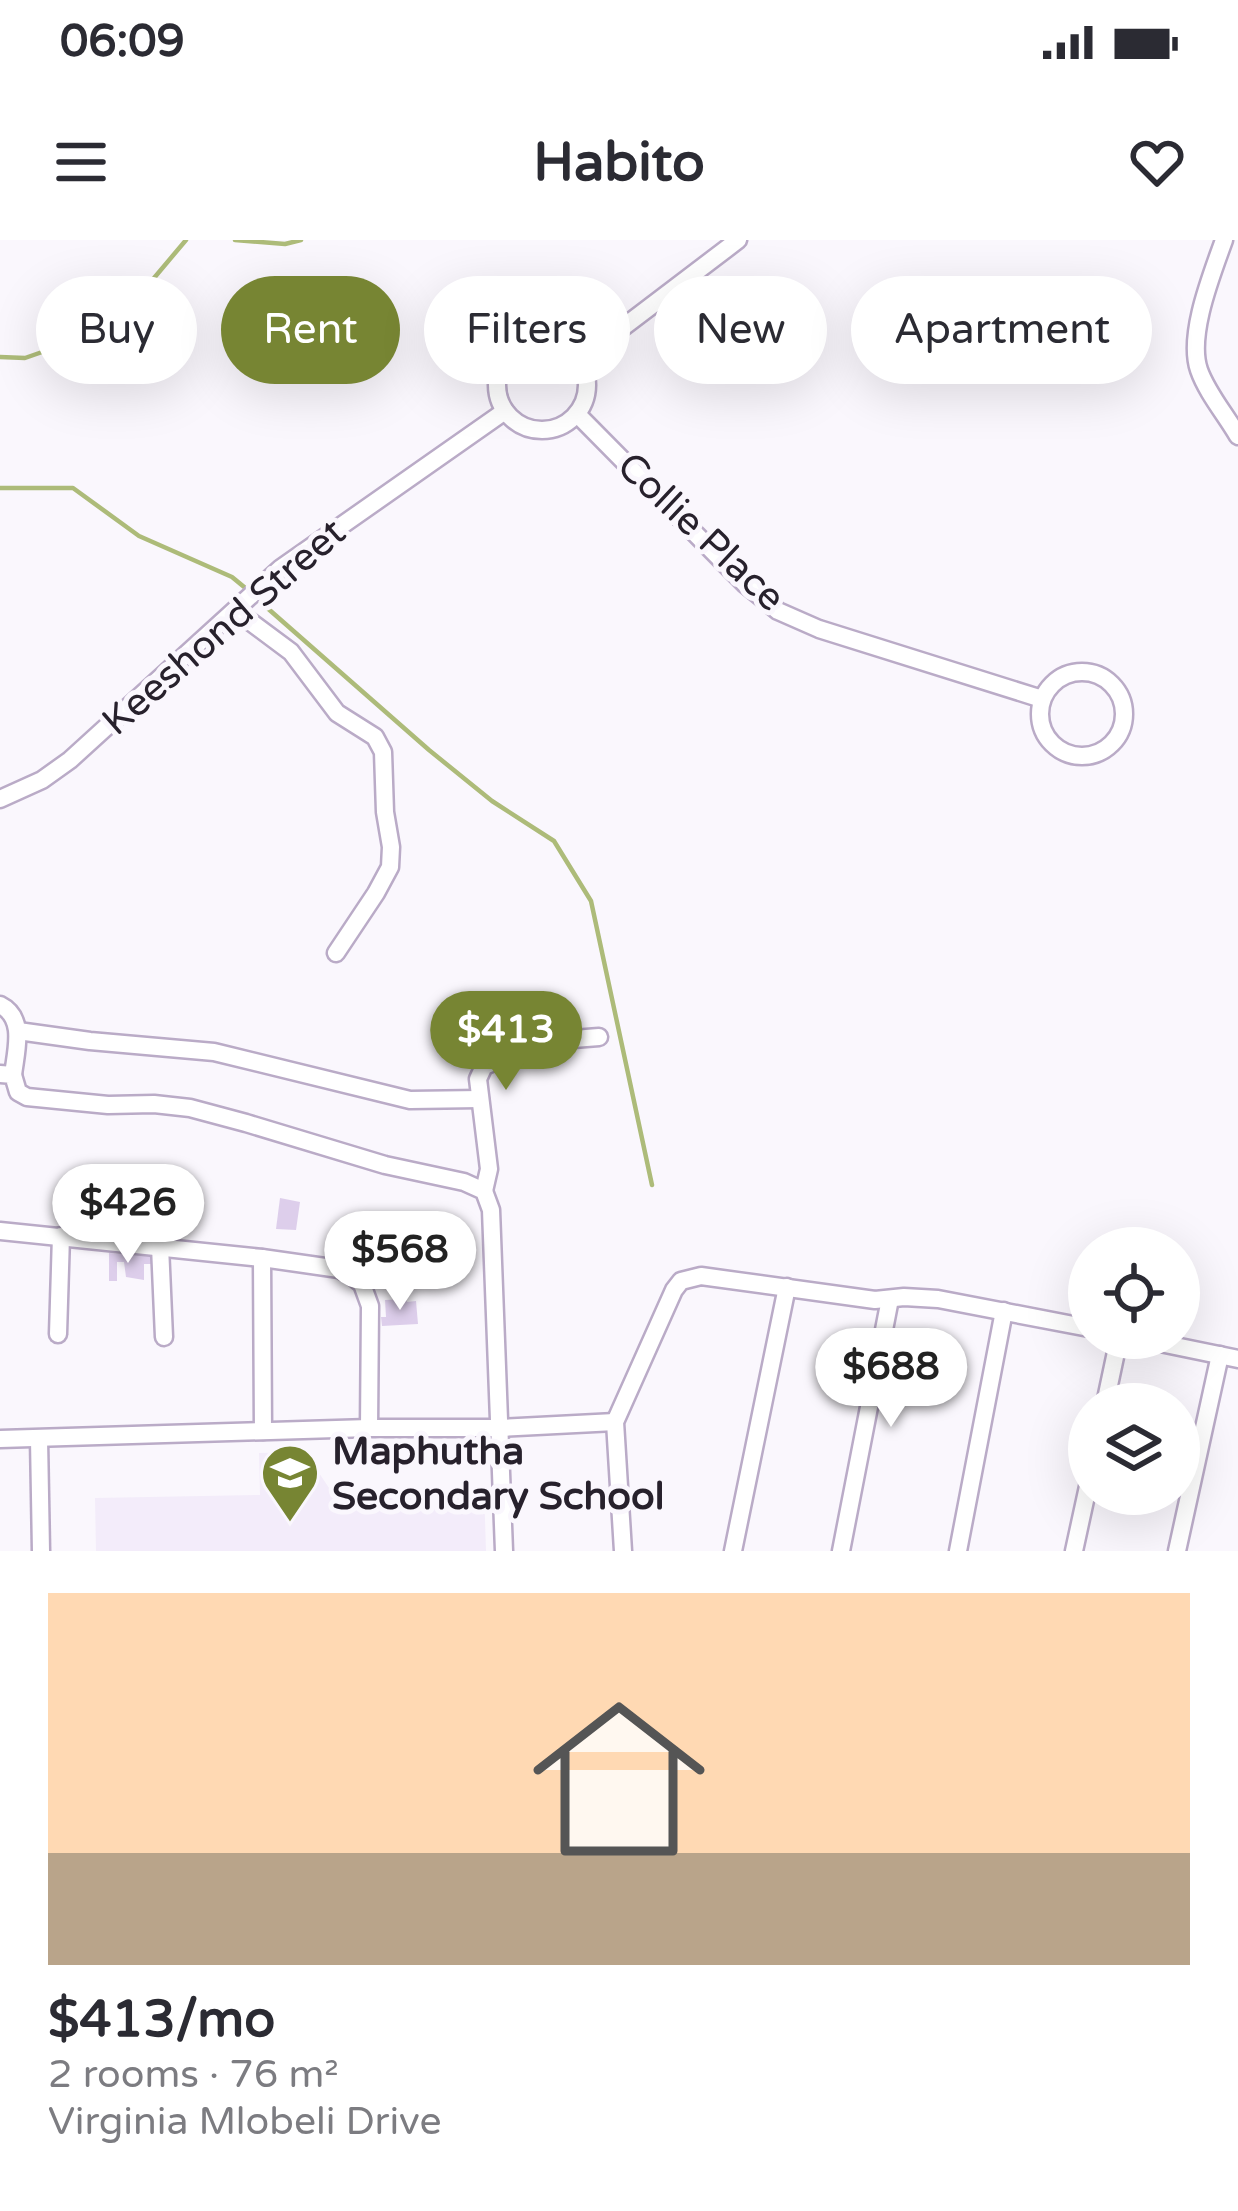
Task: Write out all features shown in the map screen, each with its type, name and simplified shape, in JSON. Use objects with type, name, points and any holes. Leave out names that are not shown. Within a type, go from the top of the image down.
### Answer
[{"type":"street","points":[[630,322],[738,240]]},
{"type":"street","points":[[1224,240],[1204,306],[1197,366],[1238,436]]},
{"type":"street","points":[[497,384],[513,420],[535,430],[558,428],[577,414],[587,384]]},
{"type":"street","name":"Keeshond Street","points":[[0,799],[42,780],[70,760],[246,599],[317,541],[506,411]]},
{"type":"street","name":"Collie Place","points":[[577,414],[745,584],[778,611],[819,629],[1042,699]]},
{"type":"street","points":[[246,599],[338,713],[375,737],[383,752],[390,867],[336,953]]},
{"type":"street","points":[[1087,671],[1112,683],[1120,694],[1124,722],[1110,746],[1084,756],[1070,754],[1047,739],[1039,712],[1042,699],[1059,677],[1087,671]]},
{"type":"street","points":[[0,1005],[11,1011],[18,1031],[7,1075],[27,1097],[190,1108],[385,1166],[464,1182],[484,1192]]},
{"type":"street","points":[[18,1031],[214,1052],[410,1100],[480,1099]]},
{"type":"street","points":[[504,1551],[490,1210],[484,1192],[489,1169],[480,1073],[490,1062],[548,1040],[599,1037]]},
{"type":"street","points":[[0,1231],[338,1269],[362,1284],[370,1306],[369,1428]]},
{"type":"street","points":[[58,1334],[61,1236]]},
{"type":"street","points":[[160,1246],[164,1337]]},
{"type":"street","points":[[262,1258],[262,1431]]},
{"type":"street","points":[[623,1551],[615,1422],[681,1281],[701,1276],[859,1299],[938,1298],[1068,1324]]},
{"type":"street","points":[[733,1551],[787,1287]]},
{"type":"street","points":[[841,1551],[890,1299]]},
{"type":"street","points":[[958,1551],[1004,1311]]},
{"type":"street","points":[[1177,1551],[1229,1357]]},
{"type":"street","points":[[0,1439],[615,1422]]},
{"type":"street","points":[[39,1439],[41,1551]]},
{"type":"street","points":[[1074,1551],[1082,1515]]},
{"type":"shaded area","name":"Maphutha Secondary School","points":[[305,1452],[331,1491],[484,1488],[486,1551],[96,1551],[95,1498],[260,1495],[259,1453]]},
{"type":"building","points":[[280,1198],[300,1202],[296,1230],[276,1229]]},
{"type":"building","points":[[109,1253],[151,1256],[151,1264],[144,1264],[144,1280],[126,1277],[124,1262],[117,1262],[117,1281],[109,1281]]},
{"type":"building","points":[[385,1300],[416,1301],[418,1324],[382,1326]]},
{"type":"waterway","points":[[0,357],[25,358],[65,344],[103,349],[133,303],[186,240]]},
{"type":"waterway","points":[[235,240],[285,244],[301,240]]},
{"type":"waterway","points":[[0,488],[73,488],[139,536],[232,577],[249,591]]},
{"type":"waterway","points":[[257,599],[429,750],[492,801],[554,841],[591,901],[652,1185]]},
{"type":"place","name":"Maphutha Secondary School","points":[[290,1524]]}]
